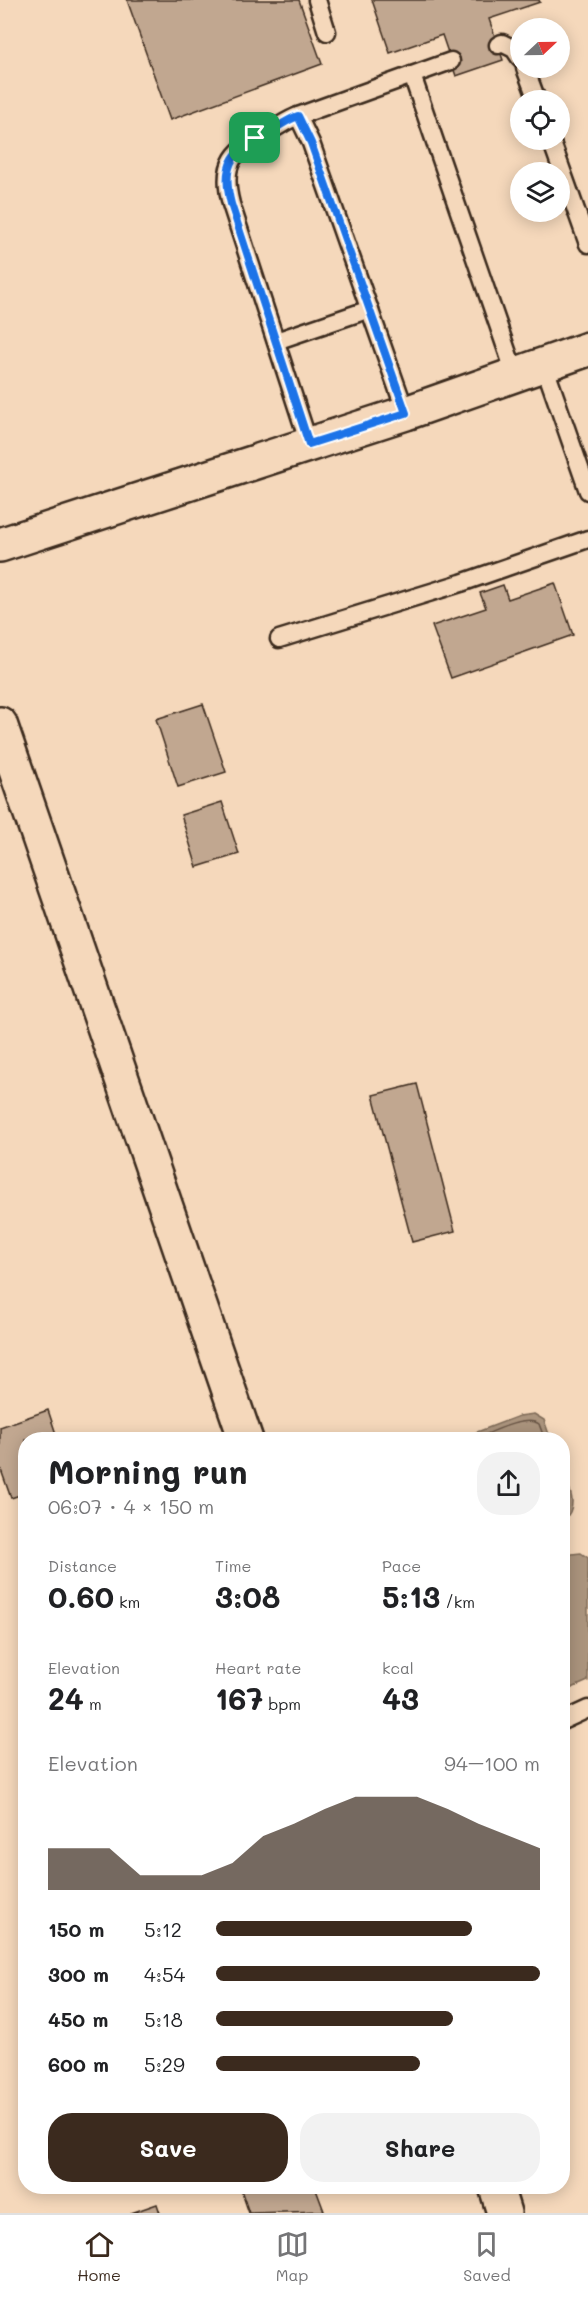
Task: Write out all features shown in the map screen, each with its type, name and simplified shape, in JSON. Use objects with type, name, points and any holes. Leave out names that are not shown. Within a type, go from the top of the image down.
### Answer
[{"type":"street","points":[[0,545],[406,413],[588,349]]},
{"type":"street","points":[[0,724],[243,1432]]},
{"type":"street","points":[[498,2194],[504,2213]]},
{"type":"lane","points":[[317,0],[327,32]]},
{"type":"lane","points":[[498,45],[502,43],[510,47]]},
{"type":"lane","points":[[309,444],[231,204],[226,173],[233,157],[242,146],[281,122],[451,61]]},
{"type":"lane","points":[[412,75],[529,369],[588,491]]},
{"type":"lane","points":[[298,116],[311,143],[406,413]]},
{"type":"lane","points":[[555,150],[588,244]]},
{"type":"lane","points":[[276,341],[369,309]]},
{"type":"lane","points":[[279,639],[461,583],[588,539]]},
{"type":"lane","points":[[570,1717],[588,1709]]},
{"type":"water","points":[[534,1414],[544,1420],[548,1432],[477,1432],[519,1416]]},
{"type":"water","points":[[570,1491],[572,1497],[570,1511]]},
{"type":"water","points":[[581,1553],[588,1558],[588,1681],[570,1689],[570,1554]]},
{"type":"building","points":[[127,0],[299,0],[322,64],[170,120]]},
{"type":"building","points":[[372,0],[539,0],[540,2],[489,19],[503,60],[456,76],[442,35],[390,53]]},
{"type":"building","points":[[555,583],[573,635],[451,678],[432,626],[486,608],[480,593],[503,585],[508,599]]},
{"type":"building","points":[[203,704],[226,772],[178,787],[156,719]]},
{"type":"building","points":[[222,802],[239,854],[197,867],[181,815]]},
{"type":"building","points":[[417,1084],[455,1231],[412,1242],[373,1095]]},
{"type":"building","points":[[48,1410],[55,1432],[18,1432],[18,1496],[11,1498],[0,1467],[0,1427]]},
{"type":"building","points":[[242,2194],[318,2194],[324,2211],[249,2213]]},
{"type":"building","points":[[157,2204],[160,2213],[131,2213]]},
{"type":"route","points":[[298,116],[311,143],[406,413],[309,444],[228,190],[226,173],[233,157],[242,146],[255,138],[272,130],[281,122],[298,116]]}]
